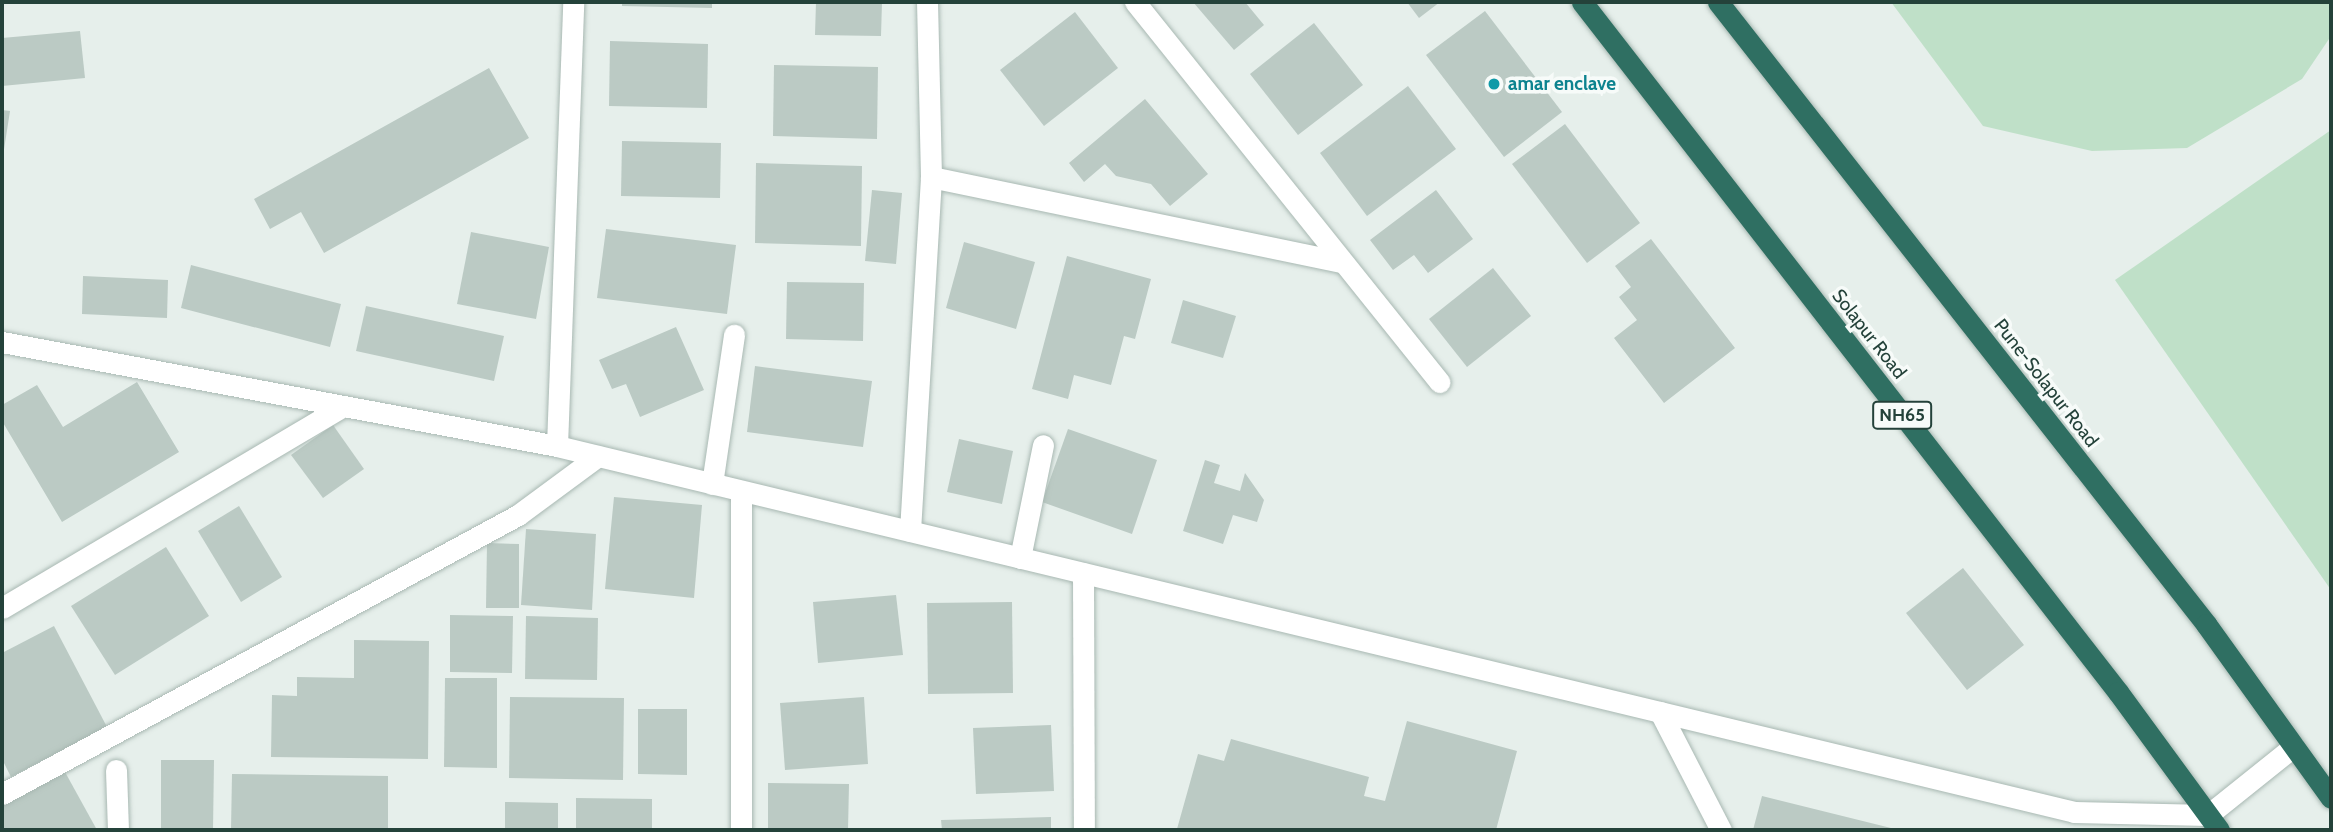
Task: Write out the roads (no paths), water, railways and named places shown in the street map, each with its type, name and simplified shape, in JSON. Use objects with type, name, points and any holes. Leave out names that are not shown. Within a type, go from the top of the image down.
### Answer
[{"type":"highway","name":"Solapur Road","points":[[1582,2],[2118,692],[2213,822]]},
{"type":"highway","name":"Pune-Solapur Road","points":[[1718,2],[2197,613],[2331,798]]},
{"type":"street","points":[[557,446],[573,2]]},
{"type":"street","points":[[910,531],[930,177],[927,2]]},
{"type":"street","points":[[1135,2],[1438,382]]},
{"type":"street","points":[[930,177],[1340,262]]},
{"type":"street","points":[[712,484],[734,335]]},
{"type":"street","points":[[2,342],[557,446],[2074,812],[2213,822],[2294,746]]},
{"type":"street","points":[[2,608],[343,406]]},
{"type":"street","points":[[1020,558],[1043,445]]},
{"type":"street","points":[[2,794],[518,515],[598,456]]},
{"type":"street","points":[[741,491],[741,830]]},
{"type":"street","points":[[1083,573],[1084,830]]},
{"type":"street","points":[[1660,712],[1721,830]]},
{"type":"street","points":[[116,770],[118,830]]},
{"type":"place","name":"amar enclave","points":[[1494,84]]}]
